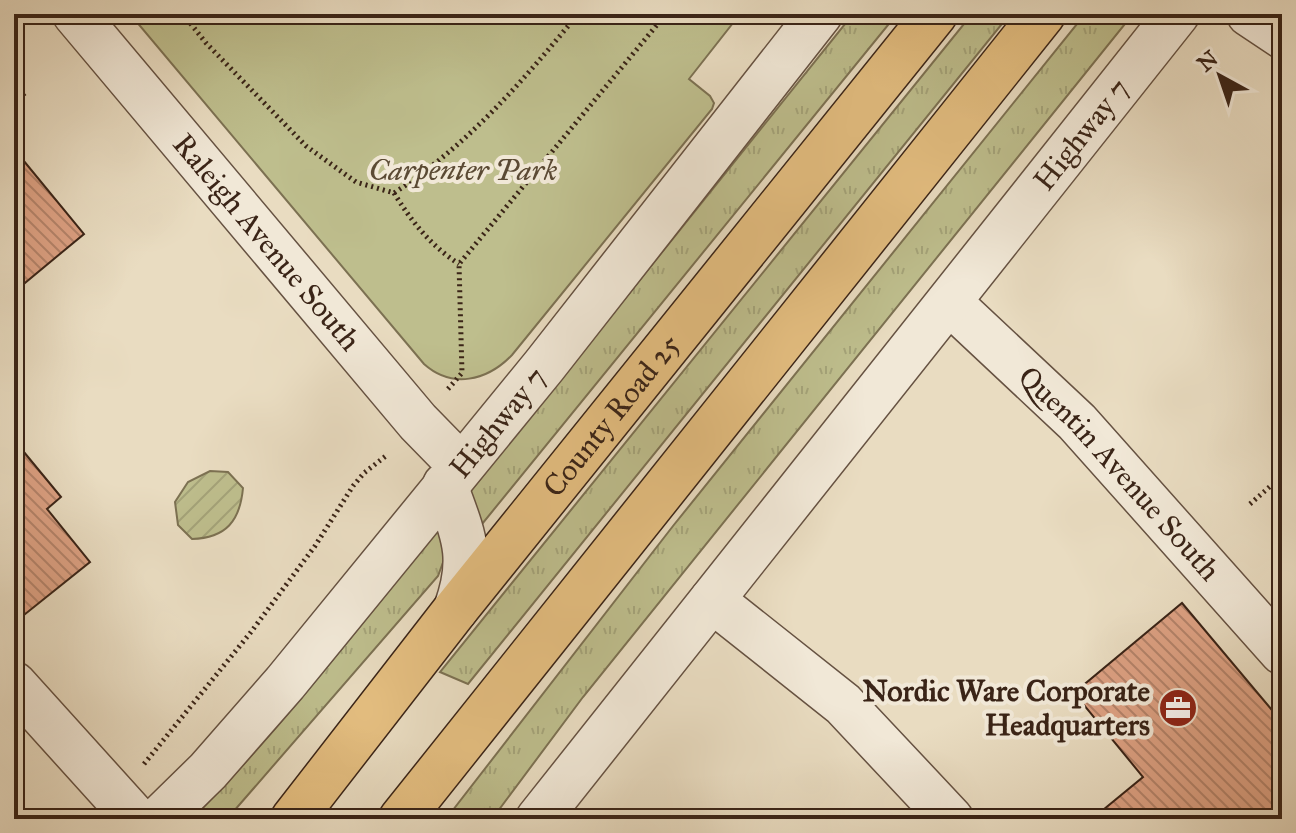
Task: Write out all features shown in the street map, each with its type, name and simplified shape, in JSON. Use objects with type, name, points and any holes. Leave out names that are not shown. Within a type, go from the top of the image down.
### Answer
[{"type":"main road","name":"County Road 25","points":[[293,819],[456,609],[935,14]]},
{"type":"main road","points":[[401,819],[1043,14]]},
{"type":"street","name":"Raleigh Avenue South","points":[[75,14],[418,422],[453,475]]},
{"type":"street","name":"Highway 7","points":[[159,819],[208,771],[285,683],[544,366],[820,14]]},
{"type":"street","name":"Highway 7","points":[[538,819],[1177,14]]},
{"type":"street","points":[[1249,14],[1282,36]]},
{"type":"street","name":"Quentin Avenue South","points":[[949,302],[1077,422],[1282,652]]},
{"type":"street","points":[[453,475],[466,543],[466,581],[456,609]]},
{"type":"street","points":[[712,600],[843,704],[951,819]]},
{"type":"street","points":[[14,684],[136,819]]},
{"type":"path","points":[[183,14],[206,43],[306,146],[356,182],[394,193],[414,225],[437,250],[459,264]]},
{"type":"path","points":[[394,193],[444,157],[478,126],[520,85],[578,14]]},
{"type":"path","points":[[652,31],[666,14]]},
{"type":"path","points":[[14,102],[25,93]]},
{"type":"path","points":[[1250,504],[1282,476]]},
{"type":"green space","name":"Carpenter Park","points":[[130,14],[740,14],[689,79],[710,96],[714,103],[712,109],[512,355],[481,376],[458,379],[446,377],[424,364]]},
{"type":"green space","points":[[853,14],[897,14],[478,529],[465,498]]},
{"type":"green space","points":[[972,14],[1010,14],[468,684],[440,672]]},
{"type":"green space","points":[[1085,14],[1133,14],[583,697],[492,819],[446,819],[673,526]]},
{"type":"green space","points":[[210,471],[228,472],[243,488],[239,510],[222,531],[192,539],[178,525],[175,502],[188,482]]},
{"type":"green space","points":[[444,522],[445,557],[438,576],[227,819],[192,819],[290,711]]},
{"type":"building","points":[[14,149],[84,234],[14,292]]},
{"type":"building","points":[[14,440],[61,497],[47,509],[90,562],[14,623]]},
{"type":"building","name":"Nordic Ware Corporate Headquarters","points":[[1182,603],[1282,722],[1282,819],[1092,819],[1143,777],[1074,693]]},
{"type":"place","name":"Nordic Ware Corporate Headquarters","points":[[1178,708]]}]
